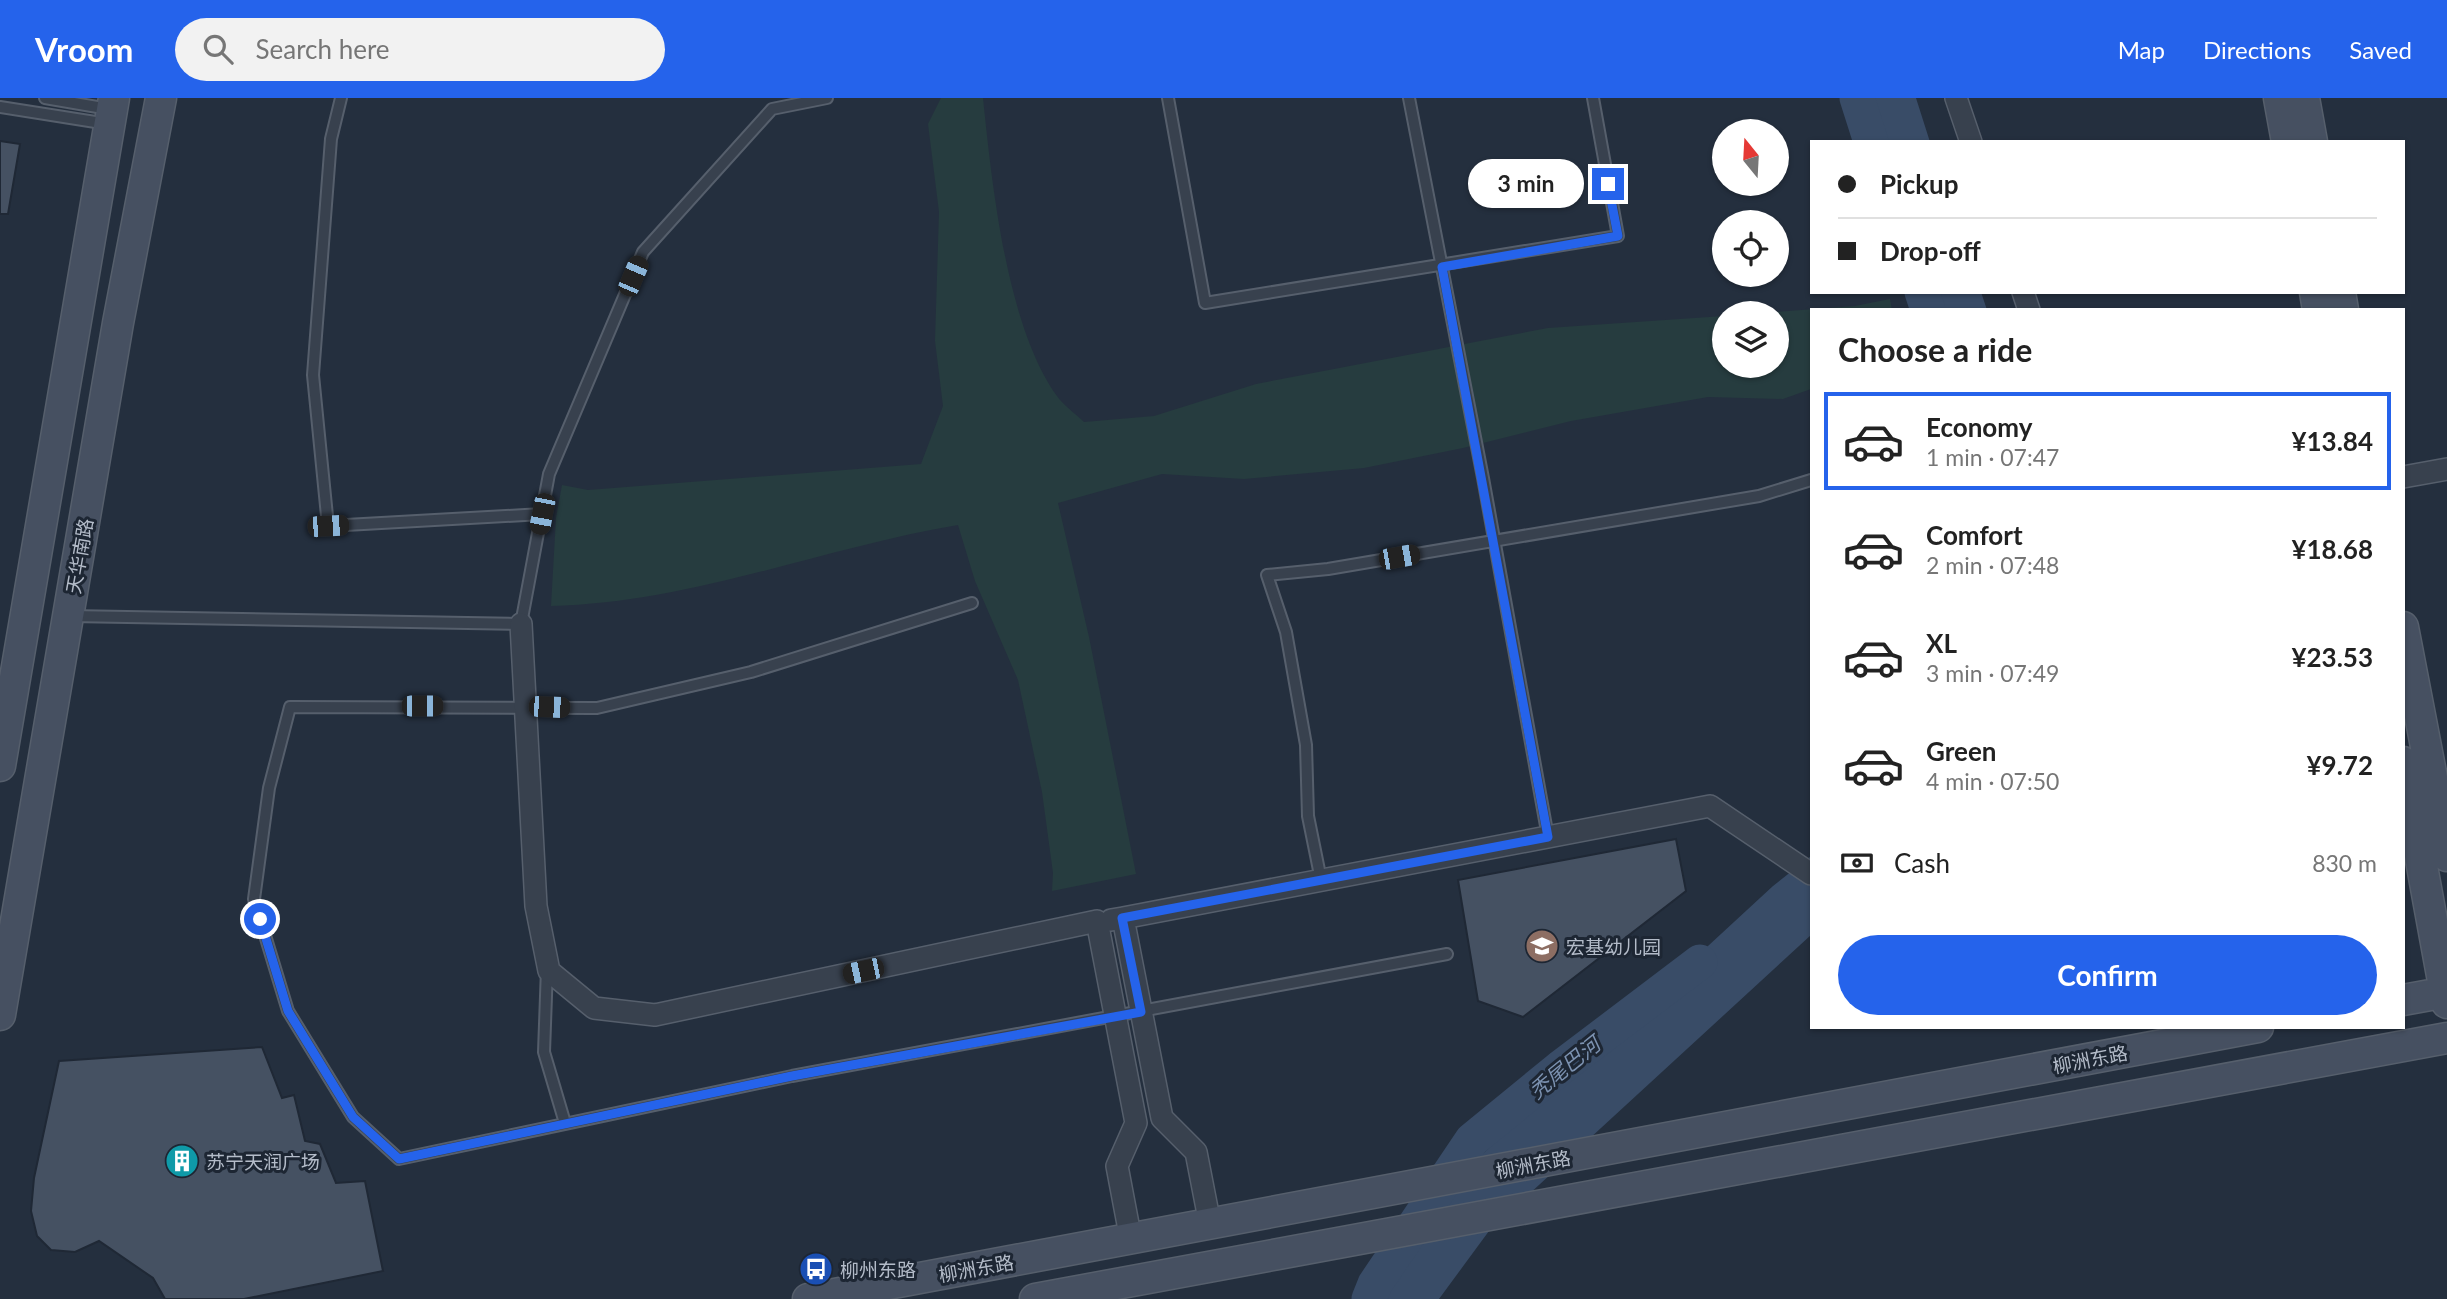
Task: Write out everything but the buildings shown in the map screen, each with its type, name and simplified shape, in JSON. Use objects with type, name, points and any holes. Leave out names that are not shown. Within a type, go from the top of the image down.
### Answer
[{"type":"main road","name":"天华南路","points":[[0,1015],[160,98]]},
{"type":"main road","points":[[2279,98],[2287,140]]},
{"type":"main road","points":[[2304,98],[2312,140]]},
{"type":"main road","points":[[0,766],[112,111]]},
{"type":"main road","points":[[2405,636],[2447,856]]},
{"type":"main road","points":[[2405,773],[2446,996],[2405,1000]]},
{"type":"main road","name":"柳洲东路","points":[[808,1299],[2247,1029]]},
{"type":"main road","points":[[1035,1299],[2447,1038]]},
{"type":"street","points":[[1956,98],[1970,140]]},
{"type":"street","points":[[2405,477],[2447,469]]},
{"type":"street","points":[[521,624],[536,906],[549,971],[594,1008],[655,1015],[1097,921],[1710,806],[1810,873]]},
{"type":"street","points":[[1122,918],[1162,1118],[1196,1152],[1210,1224]]},
{"type":"street","points":[[1097,921],[1136,1123],[1117,1166],[1131,1240]]},
{"type":"lane","points":[[45,98],[112,111]]},
{"type":"lane","points":[[341,98],[331,138],[313,375],[328,526],[542,514]]},
{"type":"lane","points":[[69,617],[521,624],[549,474],[643,252],[772,109],[827,98]]},
{"type":"lane","points":[[1168,98],[1205,303],[1442,267],[1618,236],[1593,98]]},
{"type":"lane","points":[[1409,98],[1548,837]]},
{"type":"lane","points":[[0,107],[112,111]]},
{"type":"lane","points":[[1321,880],[1308,816],[1306,745],[1286,632],[1268,575],[1328,569],[1759,496],[1810,480]]},
{"type":"lane","points":[[972,603],[751,672],[597,708],[290,707],[269,788],[254,899],[288,1011],[353,1117],[399,1159],[792,1076],[1447,954]]},
{"type":"lane","points":[[547,958],[544,1052],[565,1123]]},
{"type":"green space","points":[[941,98],[983,98],[997,213],[1015,297],[1027,336],[1042,371],[1060,400],[1084,422],[1154,416],[1256,384],[1548,328],[1712,317],[1712,378],[1789,378],[1789,311],[1810,309],[1810,389],[1783,399],[1708,397],[1571,421],[1463,448],[1364,468],[1244,479],[1162,474],[1058,503],[1089,637],[1136,874],[1052,891],[1053,873],[1042,792],[1018,680],[975,581],[958,525],[856,547],[705,585],[603,603],[551,606],[556,518],[562,485],[588,490],[921,464],[943,406],[935,341],[939,212],[928,124]]},
{"type":"green space","points":[[1890,299],[1892,308],[1829,308]]},
{"type":"water","points":[[1859,98],[1916,98],[1929,140],[1872,140]]},
{"type":"water","points":[[1925,294],[1982,294],[1986,308],[1929,308]]},
{"type":"water","points":[[1810,857],[1810,936],[1489,1231],[1439,1299],[1371,1299],[1376,1284],[1449,1185],[1773,886]]},
{"type":"waterway","name":"秃尾巴河","points":[[1857,98],[1870,140]]},
{"type":"waterway","name":"秃尾巴河","points":[[1923,294],[1927,308]]},
{"type":"waterway","name":"秃尾巴河","points":[[1369,1299],[1375,1284],[1472,1140],[1560,1068],[1700,962]]},
{"type":"place","name":"宏基幼儿园","points":[[1542,946]]},
{"type":"place","name":"苏宁天润广场","points":[[182,1161]]},
{"type":"place","name":"柳州东路","points":[[816,1269]]},
{"type":"route","points":[[260,919],[288,1011],[353,1117],[399,1159],[792,1076],[1141,1012],[1122,918],[1548,837],[1442,267],[1618,236],[1608,184]]}]
